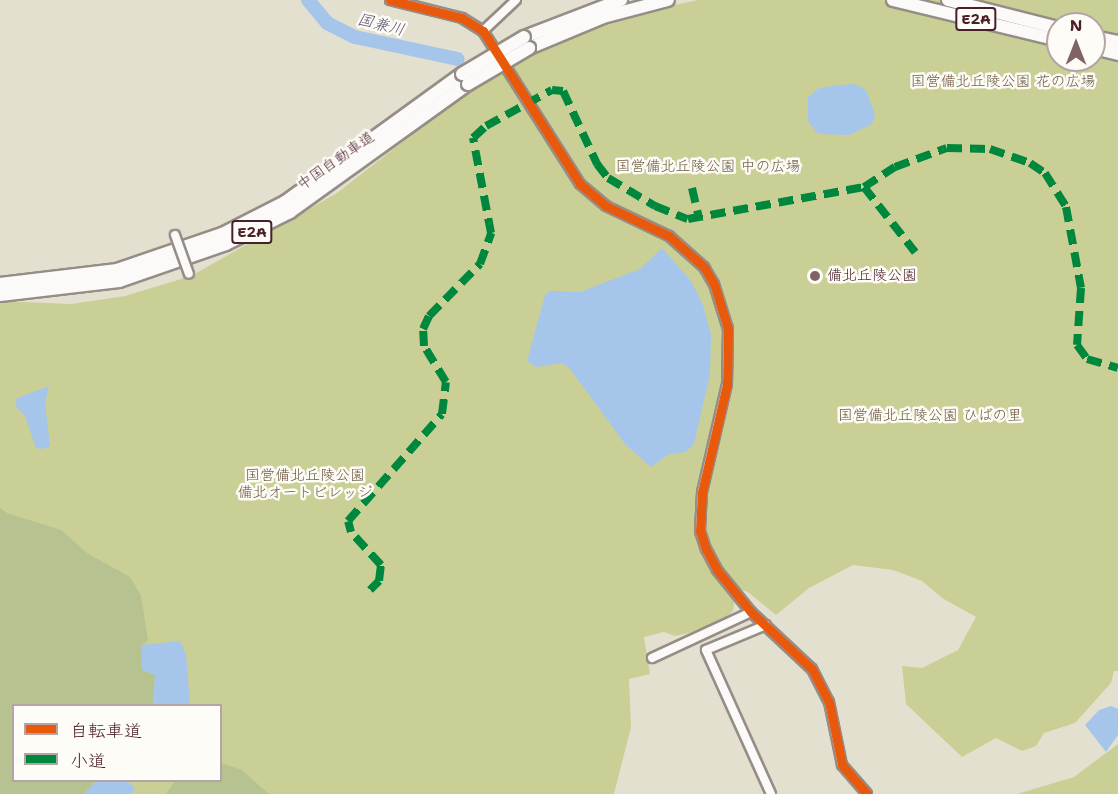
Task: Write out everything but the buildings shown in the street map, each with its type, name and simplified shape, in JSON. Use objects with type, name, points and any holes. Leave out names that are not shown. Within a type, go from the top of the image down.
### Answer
[{"type":"highway","name":"中国自動車道","points":[[0,284],[117,270],[222,234],[285,202],[465,79],[526,43],[621,0]]},
{"type":"highway","name":"中国自動車道","points":[[526,43],[603,17],[668,0]]},
{"type":"highway","name":"E2A","points":[[893,0],[1046,37]]},
{"type":"highway","name":"E2A","points":[[948,0],[1046,25]]},
{"type":"highway","name":"中国自動車道","points":[[0,295],[119,281],[226,244],[307,201],[465,79]]},
{"type":"street","points":[[390,0],[439,11],[483,31],[580,184],[606,206],[669,236],[704,267],[714,284],[728,329],[728,384],[702,492],[700,531],[717,570],[751,612],[812,669],[824,688],[842,765],[867,794]]},
{"type":"street","points":[[483,31],[516,0]]},
{"type":"street","points":[[175,235],[189,274]]},
{"type":"street","points":[[652,658],[751,612]]},
{"type":"street","points":[[766,625],[706,650],[771,794]]},
{"type":"green space","points":[[698,0],[1118,0],[1118,671],[1114,671],[1111,683],[1075,723],[1044,733],[1036,746],[1022,751],[996,738],[962,757],[906,704],[902,666],[922,668],[958,650],[976,617],[942,598],[922,581],[893,570],[853,565],[809,588],[776,615],[748,592],[723,584],[735,598],[733,611],[724,619],[689,633],[675,636],[664,632],[644,637],[650,674],[629,679],[631,727],[614,794],[0,794],[0,301],[71,304],[125,296],[191,276],[337,193],[442,111],[531,53],[575,33],[645,11]]},
{"type":"green space","points":[[0,508],[7,513],[61,530],[87,553],[130,577],[141,596],[148,640],[141,646],[155,675],[153,704],[12,704],[12,782],[95,782],[84,794],[0,794]]},
{"type":"green space","points":[[1118,744],[1118,794],[1017,794],[1074,777]]},
{"type":"green space","points":[[222,763],[242,770],[269,794],[166,794],[174,782],[222,782]]},
{"type":"water","points":[[859,85],[867,92],[875,115],[872,124],[849,135],[818,134],[808,121],[808,97],[819,88]]},
{"type":"water","points":[[662,248],[691,281],[703,305],[711,335],[710,374],[694,444],[686,452],[669,454],[651,467],[625,444],[570,369],[562,363],[536,367],[527,361],[545,295],[550,291],[580,292],[640,269]]},
{"type":"water","points":[[49,386],[45,403],[50,446],[43,449],[36,448],[25,416],[15,405],[17,398]]},
{"type":"water","points":[[180,641],[186,654],[190,704],[153,704],[155,675],[142,670],[141,645]]},
{"type":"water","points":[[1111,706],[1118,709],[1118,735],[1106,752],[1085,725],[1099,710]]},
{"type":"water","points":[[95,782],[128,782],[135,788],[131,794],[84,794]]},
{"type":"waterway","name":"国兼川","points":[[308,0],[327,23],[355,37],[458,59]]},
{"type":"marked path","points":[[370,590],[379,581],[381,565],[351,532],[348,521],[442,414],[446,382],[424,346],[423,329],[429,316],[480,264],[491,233],[473,138],[486,126],[552,90],[563,91],[597,164],[608,178],[655,206],[688,219],[864,187],[895,167],[947,148],[990,149],[1030,163],[1045,173],[1066,207],[1081,288],[1077,345],[1087,359],[1118,368]]},
{"type":"marked path","points":[[864,187],[915,252]]},
{"type":"marked path","points":[[692,188],[699,219]]},
{"type":"cycle path","points":[[390,0],[462,18],[483,31],[580,184],[606,206],[669,236],[704,267],[714,284],[728,329],[727,384],[702,492],[700,531],[717,570],[751,612],[812,669],[829,702],[842,765],[867,794]]},
{"type":"place","name":"備北丘陵公園","points":[[815,276]]},
{"type":"park label","name":"国営備北丘陵公園 花の広場","points":[[1003,82]]},
{"type":"park label","name":"国営備北丘陵公園 中の広場","points":[[708,167]]},
{"type":"park label","name":"国営備北丘陵公園 ひばの里","points":[[930,416]]},
{"type":"park label","name":"国営備北丘陵公園 備北オートビレッジ","points":[[305,484]]}]
